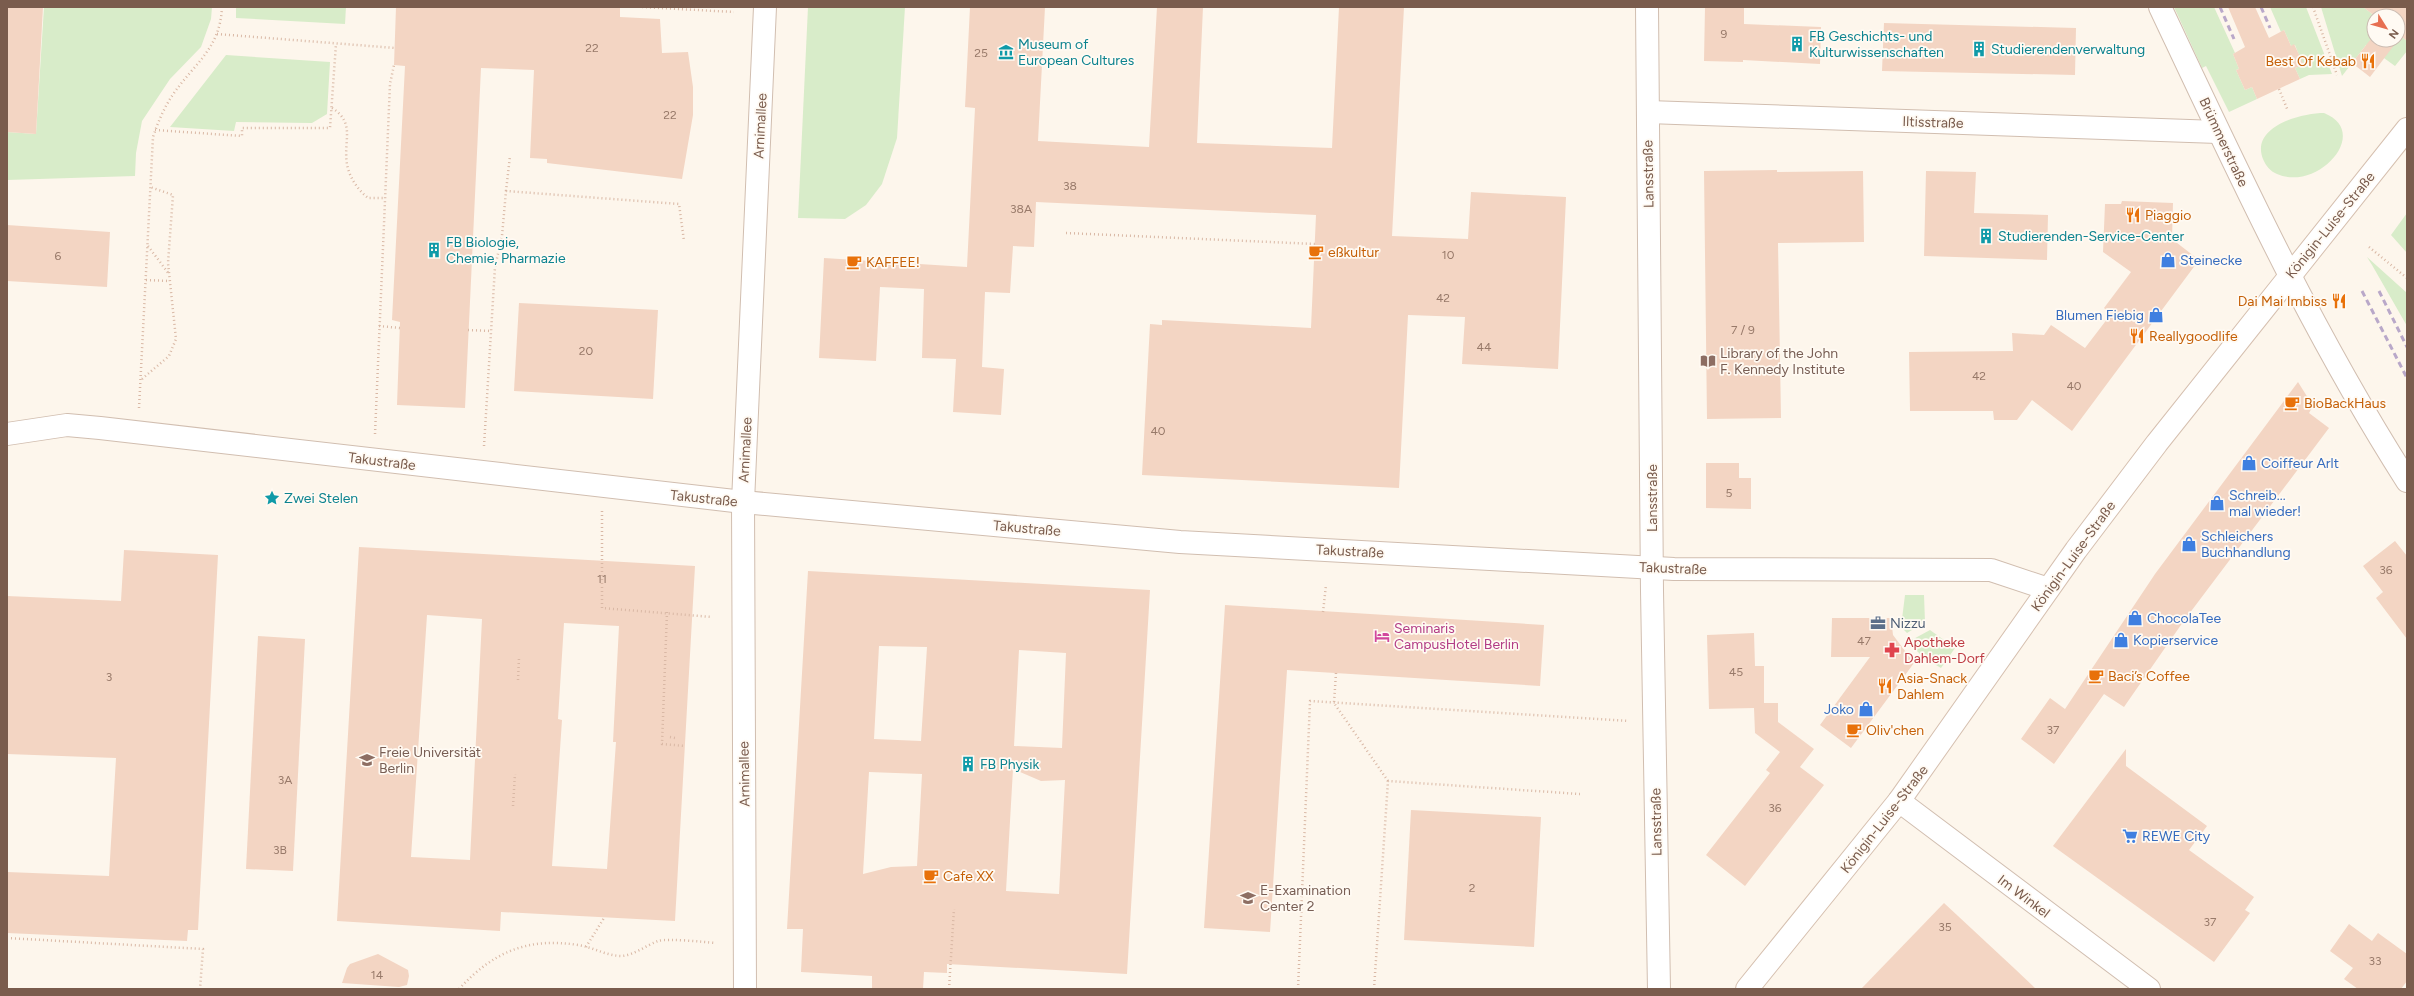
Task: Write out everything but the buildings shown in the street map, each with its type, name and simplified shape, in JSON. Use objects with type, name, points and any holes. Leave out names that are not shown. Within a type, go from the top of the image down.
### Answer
[{"type":"street","name":"Arnimallee","points":[[745,989],[743,502],[765,7]]},
{"type":"street","name":"Lansstraße","points":[[1647,7],[1652,568],[1659,989]]},
{"type":"street","name":"Brümmerstraße","points":[[2160,7],[2218,132],[2289,277],[2362,410],[2407,481]]},
{"type":"street","name":"Iltisstraße","points":[[1648,112],[2218,132]]},
{"type":"street","name":"Königin-Luise-Straße","points":[[1747,989],[1899,801],[1970,704],[2048,589],[2157,443],[2407,129]]},
{"type":"street","name":"Takustraße","points":[[7,434],[67,425],[100,428],[743,502],[1180,542],[1652,568],[1991,570],[2048,589]]},
{"type":"street","name":"Im Winkel","points":[[1899,801],[2149,989]]},
{"type":"path","points":[[139,412],[153,137],[172,96],[215,43],[222,7]]},
{"type":"path","points":[[642,7],[734,12]]},
{"type":"path","points":[[2313,7],[2337,75]]},
{"type":"path","points":[[217,34],[395,48]]},
{"type":"path","points":[[155,130],[242,136],[242,128],[330,128],[336,44]]},
{"type":"path","points":[[375,440],[384,198],[390,84],[394,65]]},
{"type":"path","points":[[2278,89],[2288,111]]},
{"type":"path","points":[[332,108],[342,114],[347,126],[347,164],[355,184],[368,198],[384,198]]},
{"type":"path","points":[[483,453],[495,267],[502,236],[510,156]]},
{"type":"path","points":[[141,379],[169,356],[176,339],[169,274],[174,195],[150,188]]},
{"type":"path","points":[[506,191],[679,204],[684,241]]},
{"type":"path","points":[[1066,233],[1315,244]]},
{"type":"path","points":[[147,246],[169,274]]},
{"type":"path","points":[[2369,247],[2407,278]]},
{"type":"path","points":[[146,280],[170,281]]},
{"type":"path","points":[[379,326],[400,328]]},
{"type":"path","points":[[468,330],[491,331]]},
{"type":"path","points":[[602,508],[602,608],[667,612],[712,617]]},
{"type":"path","points":[[1323,612],[1326,585]]},
{"type":"path","points":[[667,612],[662,744],[685,746]]},
{"type":"path","points":[[518,680],[520,658]]},
{"type":"path","points":[[1336,673],[1334,702],[1388,781],[1374,989]]},
{"type":"path","points":[[1298,989],[1310,701],[1632,721]]},
{"type":"path","points":[[670,737],[675,738]]},
{"type":"path","points":[[513,806],[514,774]]},
{"type":"path","points":[[1388,781],[1580,794]]},
{"type":"path","points":[[949,989],[954,909]]},
{"type":"path","points":[[586,947],[604,918]]},
{"type":"path","points":[[7,938],[203,949],[200,989]]},
{"type":"path","points":[[459,989],[469,978],[502,954],[521,946],[542,943],[579,945],[610,955],[624,956],[660,941],[716,943]]},
{"type":"green space","points":[[44,7],[212,7],[211,19],[201,47],[170,79],[142,121],[136,153],[135,176],[7,180],[7,132],[36,134]]},
{"type":"green space","points":[[236,7],[346,7],[345,24],[236,18]]},
{"type":"green space","points":[[808,7],[905,7],[897,138],[882,184],[866,205],[845,219],[798,218]]},
{"type":"green space","points":[[2174,7],[2214,7],[2235,53],[2233,54],[2239,69],[2236,70],[2245,90],[2252,87],[2257,99],[2229,112],[2206,66],[2202,68]]},
{"type":"green space","points":[[2270,7],[2306,7],[2332,74],[2309,75],[2300,79],[2295,68],[2303,65],[2295,45],[2291,46],[2284,30],[2281,32]]},
{"type":"green space","points":[[2321,7],[2363,7],[2366,9],[2366,45],[2342,76]]},
{"type":"green space","points":[[2406,40],[2407,51],[2395,66],[2370,48],[2406,48]]},
{"type":"green space","points":[[226,55],[330,62],[327,114],[312,123],[236,122],[234,131],[170,127]]},
{"type":"green space","points":[[2324,113],[2337,122],[2343,133],[2341,145],[2334,157],[2323,168],[2308,175],[2293,177],[2277,174],[2270,170],[2263,159],[2261,148],[2264,138],[2271,130],[2292,119]]},
{"type":"green space","points":[[2407,213],[2407,253],[2391,235]]},
{"type":"green space","points":[[2367,257],[2407,293],[2407,326],[2372,265]]},
{"type":"green space","points":[[1905,595],[1924,595],[1925,622],[1907,633],[1901,627]]},
{"type":"green space","points":[[1930,630],[1955,648],[1941,668],[1924,658],[1908,642]]},
{"type":"railway","points":[[2220,7],[2234,39]]},
{"type":"railway","points":[[2261,7],[2270,28]]},
{"type":"railway","points":[[2362,291],[2407,378]]},
{"type":"railway","points":[[2379,291],[2407,347]]},
{"type":"place","name":"FB Geschichts- und Kulturwissenschaften","points":[[1797,44]]},
{"type":"place","name":"Studierendenverwaltung","points":[[1979,49]]},
{"type":"place","name":"Museum of European Cultures","points":[[1006,52]]},
{"type":"place","name":"Best Of Kebab","points":[[2368,61]]},
{"type":"place","name":"Piaggio","points":[[2133,215]]},
{"type":"place","name":"Studierenden-Service-Center","points":[[1986,236]]},
{"type":"place","name":"FB Biologie, Chemie, Pharmazie","points":[[434,250]]},
{"type":"place","name":"eßkultur","points":[[1316,252]]},
{"type":"place","name":"Steinecke","points":[[2168,260]]},
{"type":"place","name":"KAFFEE!","points":[[854,262]]},
{"type":"place","name":"Dai Mai Imbiss","points":[[2339,301]]},
{"type":"place","name":"Blumen Fiebig","points":[[2156,315]]},
{"type":"place","name":"Reallygoodlife","points":[[2137,336]]},
{"type":"place","name":"Library of the John F. Kennedy Institute","points":[[1708,361]]},
{"type":"place","name":"BioBackHaus","points":[[2292,403]]},
{"type":"place","name":"Coiffeur Arlt","points":[[2249,463]]},
{"type":"place","name":"Zwei Stelen","points":[[272,498]]},
{"type":"place","name":"Schreib... mal wieder!","points":[[2217,503]]},
{"type":"place","name":"Schleichers Buchhandlung","points":[[2189,544]]},
{"type":"place","name":"ChocolaTee","points":[[2135,618]]},
{"type":"place","name":"Nizzu","points":[[1878,623]]},
{"type":"place","name":"Seminaris CampusHotel Berlin","points":[[1382,636]]},
{"type":"place","name":"Kopierservice","points":[[2121,640]]},
{"type":"place","name":"Apotheke Dahlem-Dorf","points":[[1892,650]]},
{"type":"place","name":"Baci’s Coffee","points":[[2096,676]]},
{"type":"place","name":"Asia-Snack Dahlem","points":[[1885,686]]},
{"type":"place","name":"Joko","points":[[1866,709]]},
{"type":"place","name":"Oliv'chen","points":[[1854,730]]},
{"type":"place","name":"Freie Universität Berlin","points":[[367,760]]},
{"type":"place","name":"FB Physik","points":[[968,764]]},
{"type":"place","name":"REWE City","points":[[2130,836]]},
{"type":"place","name":"Cafe XX","points":[[931,876]]},
{"type":"place","name":"E-Examination Center 2","points":[[1248,898]]}]
